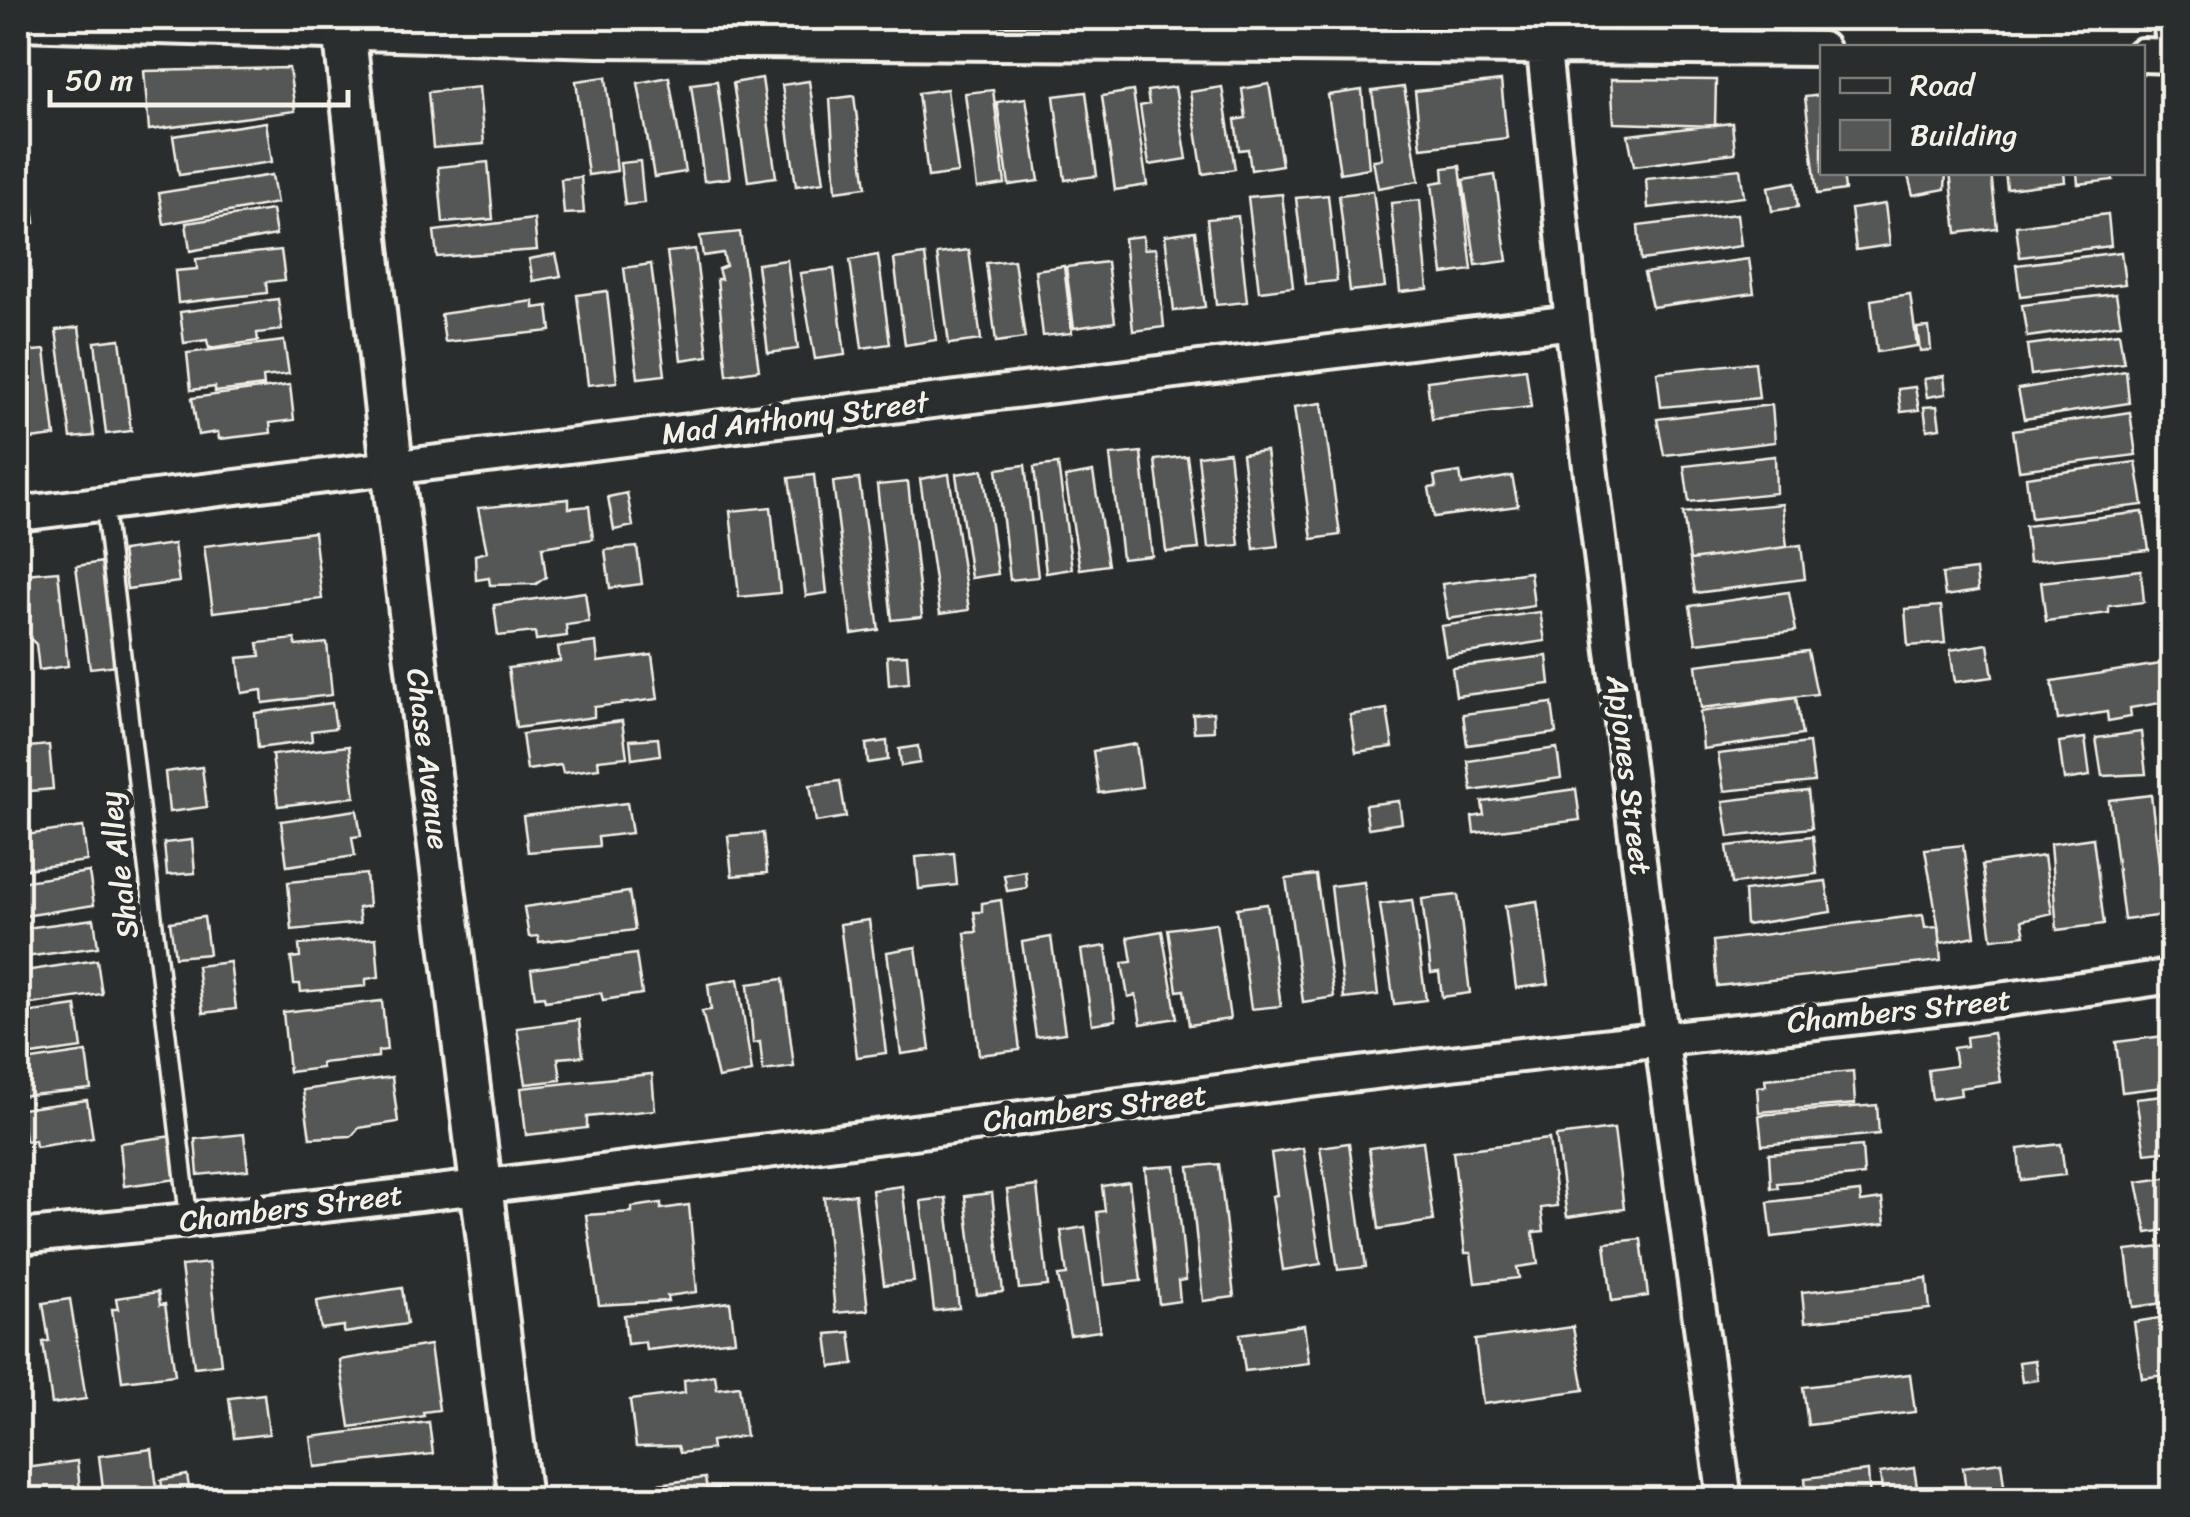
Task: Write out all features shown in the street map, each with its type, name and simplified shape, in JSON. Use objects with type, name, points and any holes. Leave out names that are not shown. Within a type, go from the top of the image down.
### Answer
[{"type":"street","points":[[2170,18],[2172,36]]},
{"type":"street","points":[[35,21],[1544,50],[1820,49]]},
{"type":"street","name":"Chase Avenue","points":[[342,26],[392,468],[520,1500]]},
{"type":"street","name":"Apjones Street","points":[[1544,50],[1572,322],[1661,1036],[1726,1500]]},
{"type":"street","points":[[2145,56],[2172,56]]},
{"type":"street","name":"Mad Anthony Street","points":[[18,514],[1572,322]]},
{"type":"street","name":"Chambers Street","points":[[18,1236],[189,1221],[481,1186],[1661,1036],[2027,998],[2172,976]]},
{"type":"lane","name":"Shale Alley","points":[[104,503],[189,1221]]},
{"type":"building","points":[[289,68],[295,111],[149,130],[144,71]]},
{"type":"building","points":[[606,77],[617,171],[588,175],[576,81]]},
{"type":"building","points":[[669,77],[685,172],[654,177],[638,83]]},
{"type":"building","points":[[762,78],[776,177],[748,181],[733,83]]},
{"type":"building","points":[[1611,79],[1716,80],[1715,126],[1614,123]]},
{"type":"building","points":[[717,81],[730,178],[704,181],[691,84]]},
{"type":"building","points":[[809,81],[824,182],[796,186],[782,85]]},
{"type":"building","points":[[1501,81],[1507,138],[1421,148],[1415,91]]},
{"type":"building","points":[[1269,84],[1282,165],[1251,170],[1248,149],[1239,150],[1235,120],[1246,118],[1242,89]]},
{"type":"building","points":[[479,87],[484,144],[433,148],[428,92]]},
{"type":"building","points":[[1175,87],[1187,159],[1149,165],[1140,106],[1149,104],[1147,91]]},
{"type":"building","points":[[1222,87],[1235,169],[1203,174],[1190,92]]},
{"type":"building","points":[[1404,87],[1419,181],[1378,188],[1373,160],[1382,159],[1372,91]]},
{"type":"building","points":[[947,89],[958,173],[928,177],[918,93]]},
{"type":"building","points":[[993,90],[1005,184],[977,188],[965,93]]},
{"type":"building","points":[[1362,90],[1369,168],[1340,173],[1328,95]]},
{"type":"building","points":[[1133,91],[1147,185],[1115,190],[1102,96]]},
{"type":"building","points":[[1086,92],[1097,176],[1065,180],[1054,96]]},
{"type":"building","points":[[1820,95],[1820,175],[1843,175],[1845,190],[1817,194],[1805,97]]},
{"type":"building","points":[[854,96],[866,187],[836,191],[830,99]]},
{"type":"building","points":[[1026,98],[1039,181],[1009,185],[997,102]]},
{"type":"building","points":[[266,122],[272,162],[179,175],[173,136]]},
{"type":"building","points":[[1732,123],[1735,153],[1634,166],[1628,135]]},
{"type":"building","points":[[18,124],[19,135],[24,134],[35,223],[18,225]]},
{"type":"building","points":[[640,161],[644,203],[625,205],[620,163]]},
{"type":"building","points":[[488,162],[493,219],[443,223],[438,167]]},
{"type":"building","points":[[1460,166],[1472,270],[1443,274],[1432,183],[1444,181],[1443,168]]},
{"type":"building","points":[[1740,169],[1744,197],[1648,208],[1646,179]]},
{"type":"building","points":[[272,175],[277,203],[164,224],[159,193]]},
{"type":"building","points":[[1495,175],[1507,261],[1476,265],[1463,180]]},
{"type":"building","points":[[1908,175],[1946,175],[1945,189],[1913,195]]},
{"type":"building","points":[[1950,175],[1991,175],[1997,228],[1957,233]]},
{"type":"building","points":[[2005,175],[2064,175],[2065,182],[2007,189]]},
{"type":"building","points":[[2077,175],[2112,175],[2113,180],[2078,184]]},
{"type":"building","points":[[581,177],[584,213],[564,214],[561,179]]},
{"type":"building","points":[[1795,182],[1798,207],[1772,211],[1768,187]]},
{"type":"building","points":[[1373,191],[1385,287],[1350,291],[1339,195]]},
{"type":"building","points":[[1282,194],[1293,287],[1259,291],[1248,197]]},
{"type":"building","points":[[1328,195],[1337,281],[1306,284],[1296,198]]},
{"type":"building","points":[[1420,200],[1428,289],[1400,292],[1391,203]]},
{"type":"building","points":[[1885,204],[1890,245],[1856,250],[1851,209]]},
{"type":"building","points":[[272,210],[276,235],[190,251],[186,223]]},
{"type":"building","points":[[1737,214],[1741,246],[1641,260],[1638,226]]},
{"type":"building","points":[[2108,214],[2111,246],[2020,257],[2016,226]]},
{"type":"building","points":[[1238,216],[1247,302],[1216,305],[1207,219]]},
{"type":"building","points":[[534,219],[537,250],[437,257],[434,231]]},
{"type":"building","points":[[1195,231],[1205,307],[1174,311],[1165,235]]},
{"type":"building","points":[[740,232],[759,370],[727,375],[717,279],[721,279],[718,269],[726,266],[723,253],[703,256],[700,236]]},
{"type":"building","points":[[1143,236],[1144,249],[1156,248],[1164,327],[1133,331],[1124,238]]},
{"type":"building","points":[[695,249],[708,356],[681,360],[667,252]]},
{"type":"building","points":[[281,250],[285,280],[266,282],[267,293],[178,303],[175,271],[197,269],[196,259]]},
{"type":"building","points":[[969,250],[981,340],[949,344],[937,254]]},
{"type":"building","points":[[2121,252],[2125,284],[2020,296],[2016,265]]},
{"type":"building","points":[[556,254],[561,276],[533,281],[529,259]]},
{"type":"building","points":[[878,255],[890,344],[862,348],[850,260]]},
{"type":"building","points":[[925,255],[936,340],[905,345],[894,259]]},
{"type":"building","points":[[1749,259],[1754,293],[1652,307],[1644,273]]},
{"type":"building","points":[[787,260],[798,349],[768,353],[757,264]]},
{"type":"building","points":[[1014,260],[1025,338],[996,342],[986,263]]},
{"type":"building","points":[[1107,262],[1115,322],[1074,328],[1066,267]]},
{"type":"building","points":[[651,264],[665,375],[638,378],[624,268]]},
{"type":"building","points":[[1064,266],[1072,333],[1043,336],[1035,270]]},
{"type":"building","points":[[834,269],[845,355],[815,359],[800,273]]},
{"type":"building","points":[[607,291],[617,382],[588,385],[577,295]]},
{"type":"building","points":[[1910,294],[1917,346],[1877,352],[1871,300]]},
{"type":"building","points":[[2116,294],[2121,324],[2027,337],[2022,305]]},
{"type":"building","points":[[278,299],[282,330],[257,333],[258,341],[209,348],[207,340],[184,343],[180,312]]},
{"type":"building","points":[[534,301],[534,308],[548,306],[551,331],[445,342],[441,314]]},
{"type":"building","points":[[79,327],[94,436],[71,438],[56,330]]},
{"type":"building","points":[[1929,327],[1931,350],[1920,351],[1917,328]]},
{"type":"building","points":[[2119,333],[2124,363],[2031,375],[2027,345]]},
{"type":"building","points":[[120,339],[131,431],[106,434],[95,342]]},
{"type":"building","points":[[284,341],[289,374],[263,377],[264,386],[215,392],[215,387],[191,390],[187,353]]},
{"type":"building","points":[[45,350],[55,436],[30,439],[20,352]]},
{"type":"building","points":[[1755,362],[1759,398],[1661,407],[1657,372]]},
{"type":"building","points":[[1526,369],[1531,407],[1432,419],[1427,381]]},
{"type":"building","points":[[2126,371],[2129,403],[2024,419],[2018,389]]},
{"type":"building","points":[[1944,376],[1946,394],[1927,397],[1924,379]]},
{"type":"building","points":[[290,385],[294,420],[270,423],[271,433],[219,439],[218,432],[198,435],[192,398]]},
{"type":"building","points":[[1915,387],[1919,410],[1901,412],[1898,389]]},
{"type":"building","points":[[1322,403],[1340,535],[1312,539],[1294,407]]},
{"type":"building","points":[[1772,405],[1775,442],[1664,455],[1657,419]]},
{"type":"building","points":[[1937,406],[1940,428],[1927,430],[1924,407]]},
{"type":"building","points":[[2130,412],[2136,455],[2019,470],[2013,430]]},
{"type":"building","points":[[1266,451],[1278,546],[1254,549],[1242,454]]},
{"type":"building","points":[[1141,452],[1152,556],[1122,559],[1110,455]]},
{"type":"building","points":[[1229,452],[1239,545],[1208,548],[1198,456]]},
{"type":"building","points":[[1187,456],[1199,549],[1166,552],[1155,460]]},
{"type":"building","points":[[1775,456],[1776,493],[1689,502],[1684,466]]},
{"type":"building","points":[[2136,462],[2143,505],[2031,518],[2026,477]]},
{"type":"building","points":[[1058,464],[1072,569],[1046,573],[1034,467]]},
{"type":"building","points":[[1025,465],[1038,577],[1010,580],[997,469]]},
{"type":"building","points":[[983,470],[998,574],[971,578],[956,474]]},
{"type":"building","points":[[1093,472],[1108,565],[1080,569],[1065,477]]},
{"type":"building","points":[[1460,472],[1462,485],[1512,476],[1518,506],[1434,517],[1429,488],[1436,487],[1434,476]]},
{"type":"building","points":[[949,474],[969,610],[940,614],[920,479]]},
{"type":"building","points":[[814,475],[827,593],[806,596],[789,478]]},
{"type":"building","points":[[859,479],[879,630],[852,634],[833,482]]},
{"type":"building","points":[[908,482],[922,617],[892,620],[877,485]]},
{"type":"building","points":[[627,493],[633,526],[614,530],[608,497]]},
{"type":"building","points":[[569,499],[569,508],[589,506],[593,539],[542,547],[546,577],[536,584],[490,585],[489,578],[476,580],[475,555],[487,552],[478,508]]},
{"type":"building","points":[[1782,504],[1787,547],[1690,560],[1683,513]]},
{"type":"building","points":[[771,507],[780,593],[739,597],[730,511]]},
{"type":"building","points":[[2143,512],[2149,550],[2029,562],[2025,526]]},
{"type":"building","points":[[314,532],[322,599],[213,612],[204,546]]},
{"type":"building","points":[[174,544],[179,582],[127,589],[122,551]]},
{"type":"building","points":[[1801,545],[1805,579],[1695,593],[1690,560]]},
{"type":"building","points":[[637,547],[642,584],[610,588],[605,550]]},
{"type":"building","points":[[103,562],[118,665],[90,668],[76,566]]},
{"type":"building","points":[[1976,570],[1978,591],[1945,596],[1942,574]]},
{"type":"building","points":[[2141,570],[2144,602],[2109,606],[2109,613],[2046,621],[2041,582]]},
{"type":"building","points":[[58,571],[68,666],[39,670],[36,644],[27,636],[25,621],[30,616],[25,574]]},
{"type":"building","points":[[1530,572],[1534,606],[1448,619],[1442,584]]},
{"type":"building","points":[[585,592],[589,622],[566,625],[567,636],[536,640],[535,632],[498,636],[494,605]]},
{"type":"building","points":[[1789,592],[1796,631],[1696,643],[1690,606]]},
{"type":"building","points":[[1941,606],[1945,643],[1908,646],[1905,609]]},
{"type":"building","points":[[1540,612],[1545,641],[1446,656],[1441,626]]},
{"type":"building","points":[[295,639],[296,646],[327,643],[332,695],[263,703],[262,690],[242,693],[238,658],[260,656],[258,643]]},
{"type":"building","points":[[596,642],[598,662],[652,655],[658,699],[594,707],[594,717],[516,728],[508,668],[560,661],[558,647]]},
{"type":"building","points":[[1988,644],[1993,677],[1955,682],[1950,650]]},
{"type":"building","points":[[1808,651],[1817,694],[1701,708],[1696,665]]},
{"type":"building","points":[[907,655],[909,683],[889,685],[887,656]]},
{"type":"building","points":[[1547,656],[1550,684],[1456,696],[1452,668]]},
{"type":"building","points":[[2166,663],[2172,701],[2130,708],[2131,717],[2108,721],[2107,712],[2058,720],[2052,681]]},
{"type":"building","points":[[1796,698],[1802,735],[1703,749],[1700,712]]},
{"type":"building","points":[[332,703],[336,728],[311,731],[312,741],[258,748],[255,713]]},
{"type":"building","points":[[1552,703],[1556,733],[1467,745],[1463,714]]},
{"type":"building","points":[[1387,709],[1393,747],[1356,752],[1350,715]]},
{"type":"building","points":[[1213,712],[1214,731],[1194,732],[1193,714]]},
{"type":"building","points":[[622,721],[627,757],[598,760],[599,768],[563,773],[561,765],[527,770],[522,734]]},
{"type":"building","points":[[2141,732],[2146,774],[2102,776],[2096,738]]},
{"type":"building","points":[[658,738],[660,755],[632,759],[630,740]]},
{"type":"building","points":[[2085,738],[2090,776],[2064,780],[2059,742]]},
{"type":"building","points":[[887,741],[888,760],[868,763],[866,744]]},
{"type":"building","points":[[1809,743],[1814,782],[1724,791],[1718,754]]},
{"type":"building","points":[[1136,744],[1142,787],[1099,793],[1093,751]]},
{"type":"building","points":[[49,745],[53,789],[18,792],[18,748]]},
{"type":"building","points":[[349,746],[355,797],[278,806],[272,755]]},
{"type":"building","points":[[918,746],[920,763],[901,766],[899,749]]},
{"type":"building","points":[[1557,748],[1561,778],[1472,791],[1468,761]]},
{"type":"building","points":[[202,767],[207,807],[169,812],[165,772]]},
{"type":"building","points":[[840,781],[846,817],[816,822],[810,785]]},
{"type":"building","points":[[1576,789],[1580,820],[1474,833],[1472,817],[1484,815],[1482,802]]},
{"type":"building","points":[[126,790],[128,809],[109,811],[107,792]]},
{"type":"building","points":[[1808,791],[1812,828],[1729,837],[1723,801]]},
{"type":"building","points":[[2151,795],[2165,915],[2124,920],[2109,800]]},
{"type":"building","points":[[1399,801],[1402,823],[1368,828],[1365,805]]},
{"type":"building","points":[[627,803],[632,833],[598,837],[599,846],[528,852],[523,816]]},
{"type":"building","points":[[357,810],[361,836],[352,837],[355,856],[287,866],[281,821]]},
{"type":"building","points":[[83,827],[87,861],[18,870],[18,836]]},
{"type":"building","points":[[763,833],[767,873],[732,876],[728,836]]},
{"type":"building","points":[[1813,836],[1817,874],[1732,884],[1727,846]]},
{"type":"building","points":[[2093,838],[2104,924],[2057,930],[2050,844]]},
{"type":"building","points":[[192,840],[195,873],[167,875],[164,843]]},
{"type":"building","points":[[1963,845],[1975,936],[1941,943],[1925,849]]},
{"type":"building","points":[[954,853],[957,885],[919,889],[916,857]]},
{"type":"building","points":[[2044,856],[2052,913],[2022,920],[2025,935],[1992,939],[1982,865]]},
{"type":"building","points":[[1025,871],[1027,888],[1007,891],[1004,875]]},
{"type":"building","points":[[89,872],[94,905],[18,917],[18,882]]},
{"type":"building","points":[[366,874],[369,906],[358,908],[360,923],[292,930],[288,882]]},
{"type":"building","points":[[1316,875],[1334,997],[1303,1002],[1286,879]]},
{"type":"building","points":[[1826,881],[1831,912],[1746,925],[1744,891]]},
{"type":"building","points":[[1364,882],[1378,995],[1344,999],[1331,886]]},
{"type":"building","points":[[140,885],[144,905],[124,909],[120,890]]},
{"type":"building","points":[[629,892],[635,930],[539,942],[538,936],[529,937],[524,907]]},
{"type":"building","points":[[1458,895],[1470,993],[1442,997],[1439,972],[1431,973],[1422,899]]},
{"type":"building","points":[[1001,900],[1020,1050],[979,1055],[965,933],[977,932],[974,912],[982,912],[982,903]]},
{"type":"building","points":[[1412,900],[1426,1000],[1394,1004],[1380,904]]},
{"type":"building","points":[[1537,901],[1549,984],[1516,988],[1505,906]]},
{"type":"building","points":[[1267,904],[1281,1006],[1251,1009],[1237,908]]},
{"type":"building","points":[[1923,915],[1925,928],[1938,927],[1941,961],[1717,986],[1713,941]]},
{"type":"building","points":[[204,917],[209,954],[175,957],[170,922]]},
{"type":"building","points":[[94,919],[98,947],[18,958],[18,929]]},
{"type":"building","points":[[869,920],[886,1053],[857,1057],[840,924]]},
{"type":"building","points":[[1216,923],[1230,1019],[1189,1025],[1184,990],[1177,991],[1168,929]]},
{"type":"building","points":[[1162,931],[1177,1018],[1141,1024],[1136,995],[1128,997],[1122,963],[1132,962],[1128,937]]},
{"type":"building","points":[[1051,937],[1065,1033],[1036,1037],[1022,942]]},
{"type":"building","points":[[376,938],[379,977],[366,979],[366,986],[301,992],[300,984],[294,984],[291,958],[300,957],[299,945]]},
{"type":"building","points":[[1106,946],[1116,1020],[1092,1024],[1081,950]]},
{"type":"building","points":[[916,947],[930,1050],[901,1054],[887,952]]},
{"type":"building","points":[[636,954],[642,994],[603,1000],[601,993],[545,1001],[544,996],[535,997],[531,969]]},
{"type":"building","points":[[97,960],[102,994],[24,1005],[23,999],[18,1000],[18,972]]},
{"type":"building","points":[[230,962],[236,1009],[203,1013],[197,966]]},
{"type":"building","points":[[738,979],[752,1072],[718,1078],[702,1011],[711,1010],[708,984]]},
{"type":"building","points":[[783,979],[794,1067],[763,1071],[760,1042],[753,1043],[748,984]]},
{"type":"building","points":[[382,1001],[387,1050],[378,1051],[378,1057],[321,1063],[322,1068],[289,1072],[283,1012]]},
{"type":"building","points":[[76,1006],[82,1048],[24,1056],[23,1049],[18,1050],[18,1014]]},
{"type":"building","points":[[579,1020],[583,1056],[558,1058],[561,1080],[526,1084],[517,1028]]},
{"type":"building","points":[[1993,1033],[2001,1082],[1960,1088],[1961,1095],[1932,1099],[1928,1070],[1956,1066],[1953,1048],[1967,1046],[1966,1037]]},
{"type":"building","points":[[2172,1035],[2172,1086],[2122,1092],[2116,1042]]},
{"type":"building","points":[[86,1052],[91,1089],[20,1096],[18,1062]]},
{"type":"building","points":[[1853,1071],[1855,1104],[1759,1112],[1757,1087],[1766,1086],[1765,1079]]},
{"type":"building","points":[[652,1074],[655,1110],[587,1117],[587,1128],[526,1135],[521,1088]]},
{"type":"building","points":[[392,1077],[398,1122],[359,1128],[352,1136],[310,1138],[303,1090]]},
{"type":"building","points":[[2172,1095],[2172,1150],[2145,1153],[2136,1099]]},
{"type":"building","points":[[87,1100],[93,1138],[36,1147],[35,1140],[25,1141],[21,1109]]},
{"type":"building","points":[[1877,1105],[1879,1134],[1762,1145],[1759,1115]]},
{"type":"building","points":[[1614,1129],[1624,1209],[1567,1217],[1556,1136]]},
{"type":"building","points":[[244,1134],[248,1170],[198,1175],[195,1139]]},
{"type":"building","points":[[173,1136],[178,1179],[124,1186],[120,1143]]},
{"type":"building","points":[[1549,1139],[1557,1206],[1541,1208],[1544,1231],[1533,1232],[1538,1264],[1517,1267],[1519,1278],[1475,1283],[1471,1253],[1465,1253],[1453,1151]]},
{"type":"building","points":[[1423,1141],[1433,1221],[1379,1229],[1369,1148]]},
{"type":"building","points":[[1349,1143],[1366,1267],[1338,1270],[1320,1147]]},
{"type":"building","points":[[2061,1144],[2065,1175],[2021,1180],[2018,1149]]},
{"type":"building","points":[[1862,1146],[1864,1175],[1777,1183],[1778,1188],[1771,1188],[1769,1154]]},
{"type":"building","points":[[1303,1148],[1321,1264],[1283,1270],[1272,1196],[1277,1195],[1271,1153]]},
{"type":"building","points":[[1219,1164],[1234,1297],[1203,1301],[1189,1167]]},
{"type":"building","points":[[1175,1166],[1186,1280],[1178,1281],[1180,1301],[1159,1304],[1145,1168]]},
{"type":"building","points":[[2172,1177],[2172,1229],[2147,1233],[2137,1182]]},
{"type":"building","points":[[1129,1182],[1141,1281],[1105,1285],[1097,1212],[1105,1211],[1102,1186]]},
{"type":"building","points":[[902,1186],[914,1282],[884,1285],[872,1190]]},
{"type":"building","points":[[1037,1186],[1048,1286],[1019,1289],[1007,1190]]},
{"type":"building","points":[[1860,1192],[1861,1202],[1882,1199],[1885,1224],[1772,1237],[1768,1202]]},
{"type":"building","points":[[992,1193],[1003,1292],[977,1295],[965,1196]]},
{"type":"building","points":[[855,1194],[868,1310],[835,1313],[824,1197]]},
{"type":"building","points":[[946,1198],[959,1308],[934,1311],[921,1201]]},
{"type":"building","points":[[661,1203],[661,1209],[689,1205],[697,1292],[667,1296],[668,1301],[599,1305],[586,1215],[632,1212],[632,1207]]},
{"type":"building","points":[[1085,1227],[1100,1331],[1070,1335],[1058,1276],[1067,1275],[1061,1231]]},
{"type":"building","points":[[1641,1239],[1648,1296],[1612,1301],[1605,1243]]},
{"type":"building","points":[[2172,1246],[2172,1302],[2133,1307],[2126,1251]]},
{"type":"building","points":[[209,1263],[221,1364],[194,1367],[181,1266]]},
{"type":"building","points":[[1927,1278],[1930,1309],[1805,1322],[1802,1292]]},
{"type":"building","points":[[402,1288],[407,1324],[344,1333],[344,1326],[321,1329],[317,1301]]},
{"type":"building","points":[[158,1292],[160,1305],[165,1304],[175,1375],[122,1381],[112,1309],[118,1309],[116,1298]]},
{"type":"building","points":[[70,1299],[86,1399],[52,1404],[43,1342],[49,1341],[43,1303]]},
{"type":"building","points":[[730,1302],[735,1340],[646,1350],[645,1342],[627,1344],[624,1315]]},
{"type":"building","points":[[2172,1316],[2172,1374],[2142,1378],[2134,1322]]},
{"type":"building","points":[[1304,1325],[1309,1363],[1245,1371],[1240,1334]]},
{"type":"building","points":[[1573,1327],[1584,1390],[1483,1404],[1475,1340]]},
{"type":"building","points":[[850,1332],[854,1364],[831,1367],[827,1334]]},
{"type":"building","points":[[18,1338],[25,1382],[21,1382],[24,1399],[18,1400]]},
{"type":"building","points":[[430,1345],[439,1410],[423,1412],[424,1416],[350,1427],[340,1360]]},
{"type":"building","points":[[2035,1360],[2038,1380],[2022,1382],[2019,1362]]},
{"type":"building","points":[[1910,1374],[1915,1412],[1808,1425],[1803,1387]]},
{"type":"building","points":[[715,1375],[717,1389],[739,1386],[746,1436],[711,1441],[712,1449],[680,1453],[678,1446],[636,1447],[630,1400],[685,1393],[684,1380]]},
{"type":"building","points":[[264,1394],[269,1434],[234,1438],[229,1398]]},
{"type":"building","points":[[2172,1396],[2172,1448],[2167,1449],[2160,1398]]},
{"type":"building","points":[[429,1422],[433,1454],[315,1467],[311,1437]]},
{"type":"building","points":[[152,1449],[157,1489],[104,1496],[99,1456]]},
{"type":"building","points":[[77,1461],[81,1500],[18,1500],[18,1469]]},
{"type":"building","points":[[2001,1462],[2006,1500],[1967,1500],[1963,1467]]},
{"type":"building","points":[[1914,1468],[1919,1500],[1883,1500],[1880,1473]]},
{"type":"building","points":[[1868,1471],[1870,1500],[1807,1500],[1805,1478]]},
{"type":"building","points":[[187,1475],[191,1500],[165,1500],[161,1480]]},
{"type":"building","points":[[705,1478],[707,1490],[724,1488],[725,1500],[612,1500],[611,1496],[620,1495],[619,1489]]},
{"type":"building","points":[[1288,1488],[1289,1500],[1240,1500],[1239,1492]]}]
